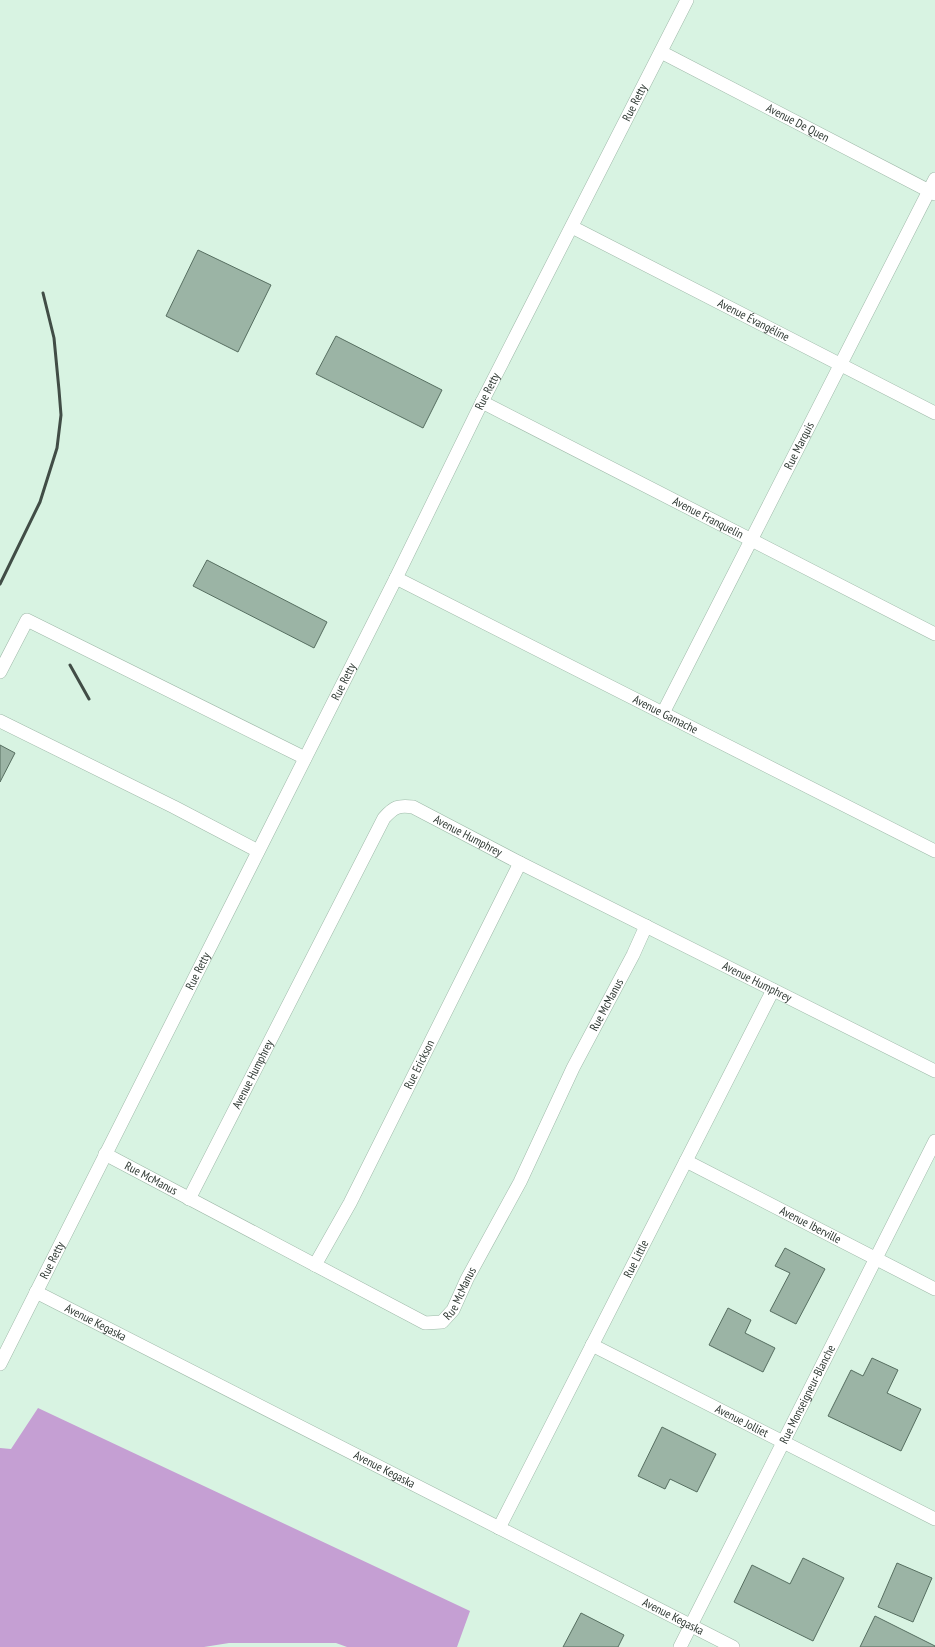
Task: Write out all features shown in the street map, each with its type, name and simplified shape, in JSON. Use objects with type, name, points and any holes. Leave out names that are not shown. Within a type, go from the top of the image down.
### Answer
[{"type":"street","name":"Rue Retty","points":[[0,1364],[396,578],[482,402],[687,0]]},
{"type":"street","name":"Avenue De Quen","points":[[661,52],[932,192]]},
{"type":"street","name":"Rue Marquis","points":[[663,713],[841,364],[932,192],[935,179]]},
{"type":"street","name":"Avenue Évangéline","points":[[572,227],[935,413]]},
{"type":"street","name":"Avenue Franquelin","points":[[482,402],[935,634]]},
{"type":"street","name":"Avenue Gamache","points":[[396,578],[935,851]]},
{"type":"street","points":[[0,672],[27,620],[305,758]]},
{"type":"street","points":[[0,721],[174,806],[191,817],[258,851]]},
{"type":"street","name":"Avenue Humphrey","points":[[189,1199],[384,818],[393,808],[404,806],[413,807],[935,1071]]},
{"type":"street","name":"Rue Erickson","points":[[315,1265],[350,1203],[520,862]]},
{"type":"street","name":"Rue McManus","points":[[105,1154],[425,1322],[442,1322],[454,1310],[467,1279],[520,1182],[573,1068],[633,955],[646,926]]},
{"type":"street","name":"Rue Little","points":[[499,1528],[773,990]]},
{"type":"street","name":"Rue Monseigneur-Blanche","points":[[680,1647],[935,1141]]},
{"type":"street","name":"Avenue Iberville","points":[[686,1161],[935,1289]]},
{"type":"street","name":"Avenue Kegaska","points":[[36,1292],[733,1647]]},
{"type":"street","name":"Avenue Jolliet","points":[[592,1345],[935,1518]]},
{"type":"shaded area","points":[[38,1408],[470,1611],[457,1647],[347,1647],[336,1643],[229,1643],[204,1647],[0,1647],[0,1448],[11,1449]]},
{"type":"building","points":[[198,250],[271,285],[238,352],[166,316]]},
{"type":"building","points":[[336,336],[442,390],[423,428],[316,374]]},
{"type":"building","points":[[207,560],[327,622],[314,648],[193,586]]},
{"type":"building","points":[[0,745],[15,753],[0,782]]},
{"type":"building","points":[[785,1248],[825,1269],[796,1324],[770,1311],[790,1273],[775,1266]]},
{"type":"building","points":[[728,1308],[751,1320],[745,1333],[775,1348],[763,1372],[709,1345]]},
{"type":"building","points":[[872,1358],[898,1370],[887,1393],[921,1409],[901,1451],[828,1416],[851,1370],[863,1376]]},
{"type":"building","points":[[662,1427],[716,1454],[697,1492],[670,1479],[665,1489],[638,1476]]},
{"type":"building","points":[[803,1558],[844,1578],[813,1641],[734,1602],[752,1565],[790,1584]]},
{"type":"building","points":[[897,1563],[932,1578],[913,1622],[878,1607]]},
{"type":"building","points":[[581,1613],[624,1635],[618,1647],[563,1647]]},
{"type":"building","points":[[875,1616],[935,1646],[935,1647],[860,1647]]},
{"type":"railway","points":[[0,584],[40,502],[57,448],[61,415],[59,390],[54,338],[43,293]]},
{"type":"railway","points":[[70,665],[89,699]]}]
